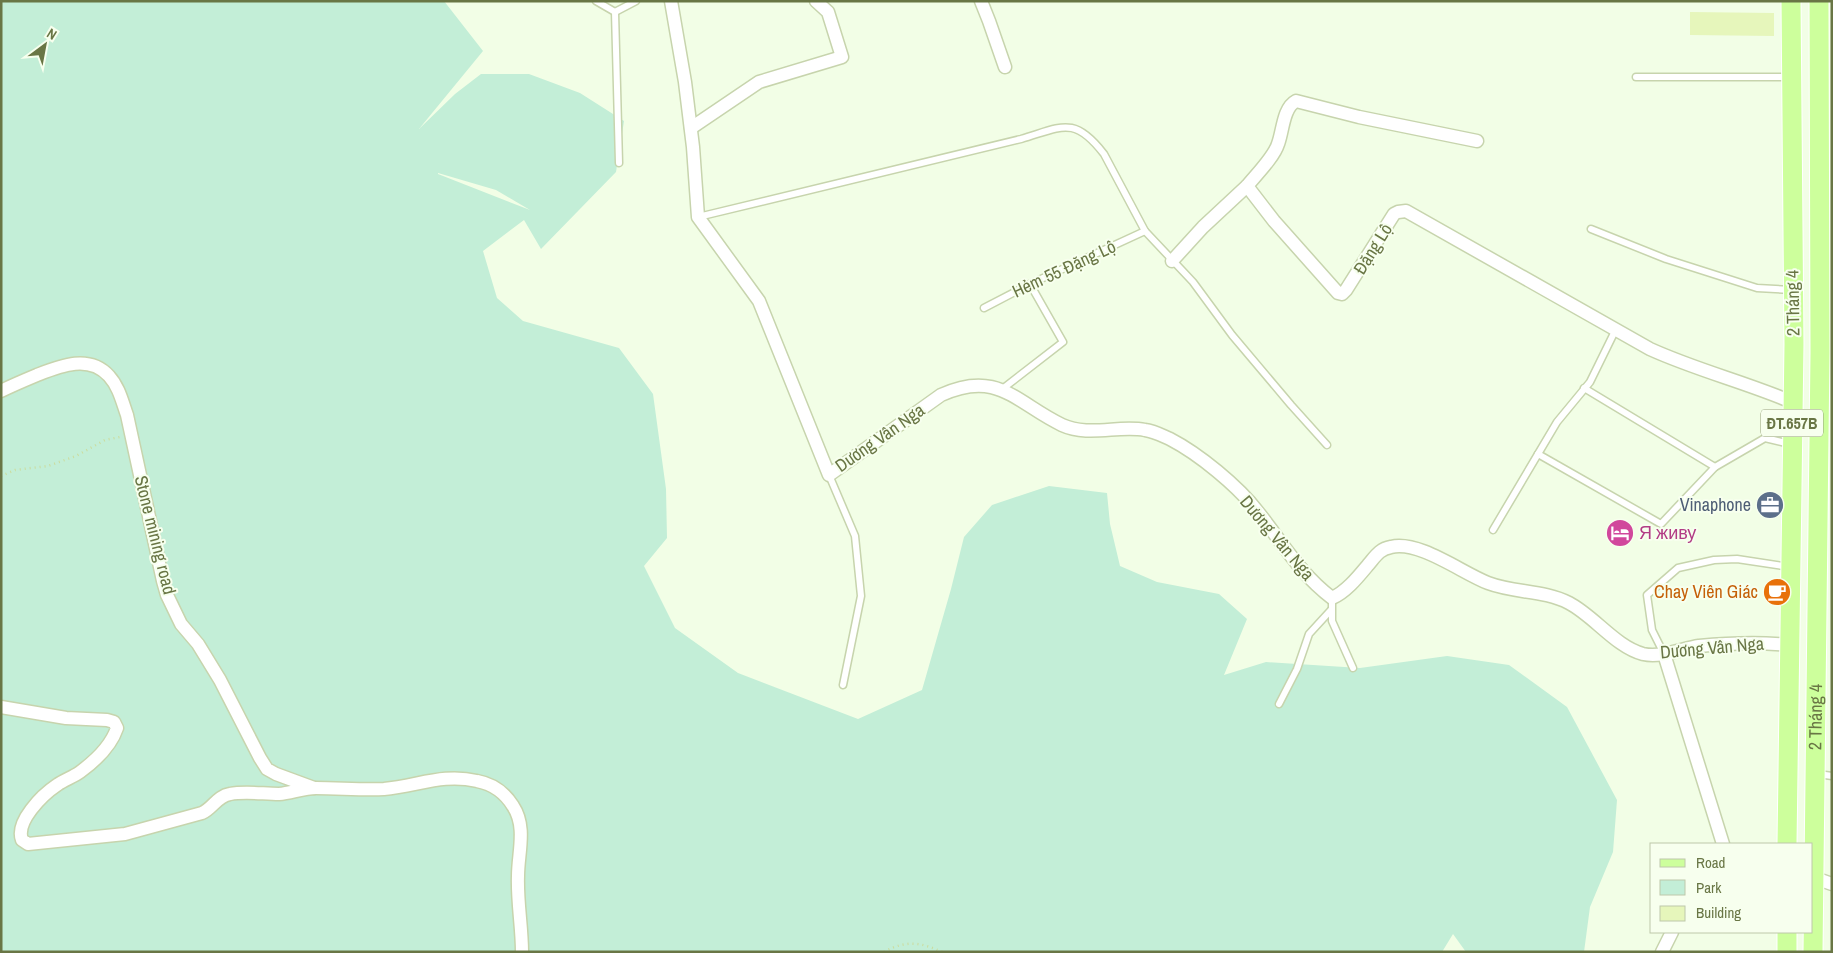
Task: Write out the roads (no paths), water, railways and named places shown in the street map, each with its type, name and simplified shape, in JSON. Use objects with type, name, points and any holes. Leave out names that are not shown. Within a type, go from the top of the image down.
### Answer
[{"type":"main road","name":"2 Tháng 4","points":[[1787,843],[1791,444],[1794,344],[1792,290],[1791,1]]},
{"type":"main road","name":"2 Tháng 4","points":[[1814,952],[1820,880],[1824,775],[1826,355],[1823,8]]},
{"type":"main road","points":[[1794,344],[1826,355]]},
{"type":"main road","points":[[1786,952],[1787,933]]},
{"type":"street","points":[[671,1],[691,128],[698,217],[759,301],[829,475]]},
{"type":"street","points":[[691,128],[759,82],[842,57],[828,12],[816,1]]},
{"type":"street","points":[[981,1],[990,21],[1005,67]]},
{"type":"street","points":[[1172,260],[1202,227],[1247,186],[1278,147],[1287,112],[1296,101],[1359,117],[1477,141]]},
{"type":"street","name":"Đặng Lộ","points":[[1247,186],[1274,221],[1338,293],[1342,294],[1346,290],[1394,214],[1406,211],[1650,349],[1792,402]]},
{"type":"street","name":"Stone mining road","points":[[1,391],[64,365],[74,363],[90,365],[109,376],[117,388],[127,414],[163,582],[181,624],[198,644],[220,680],[267,769],[314,788]]},
{"type":"street","name":"Dương Vân Nga","points":[[829,475],[941,395],[955,389],[980,385],[1013,394],[1064,426],[1081,429],[1146,430],[1181,446],[1205,463],[1248,500],[1265,520],[1293,560],[1331,604],[1378,552],[1388,547],[1399,545],[1407,546],[1442,559],[1488,583],[1515,590],[1550,595],[1562,600],[1583,612],[1626,646],[1644,654],[1664,654],[1721,644],[1758,642],[1790,644]]},
{"type":"street","points":[[1664,654],[1723,843]]},
{"type":"street","name":"Stone mining road","points":[[1,708],[66,718],[107,720],[114,722],[117,728],[109,745],[80,772],[45,794],[28,815],[22,824],[19,834],[22,840],[28,844],[124,834],[150,828],[202,813],[208,810],[222,796],[230,794],[281,794],[314,788],[382,789],[413,786],[437,778],[477,780],[498,789],[512,805],[521,825],[518,877],[522,952]]},
{"type":"street","points":[[1662,952],[1672,933]]},
{"type":"lane","points":[[596,1],[615,12]]},
{"type":"lane","points":[[615,12],[636,1]]},
{"type":"lane","points":[[615,12],[619,162]]},
{"type":"lane","points":[[1636,77],[1792,77]]},
{"type":"lane","points":[[698,217],[1021,139],[1063,126],[1080,130],[1097,144],[1104,154],[1145,232],[1193,282],[1232,335],[1327,445]]},
{"type":"lane","points":[[1590,230],[1666,259],[1757,288],[1792,290]]},
{"type":"lane","name":"Hẻm 55 Đặng Lộ","points":[[984,308],[1030,284],[1145,232]]},
{"type":"lane","points":[[1001,390],[1063,342],[1030,284]]},
{"type":"lane","points":[[1493,530],[1557,422],[1590,382],[1616,329]]},
{"type":"lane","points":[[1584,388],[1714,467]]},
{"type":"lane","points":[[1538,454],[1660,524],[1714,467],[1764,438],[1791,444]]},
{"type":"lane","points":[[829,475],[855,536],[861,596],[843,684]]},
{"type":"lane","points":[[1664,654],[1652,630],[1647,595],[1678,568],[1714,560],[1790,567]]},
{"type":"lane","points":[[1331,604],[1332,621],[1354,668]]},
{"type":"lane","points":[[1280,704],[1297,669],[1309,634],[1331,604]]},
{"type":"place","name":"Vinaphone","points":[[1770,505]]},
{"type":"place","name":"Я живу","points":[[1620,533]]},
{"type":"place","name":"Chay Viên Giác","points":[[1777,592]]}]
